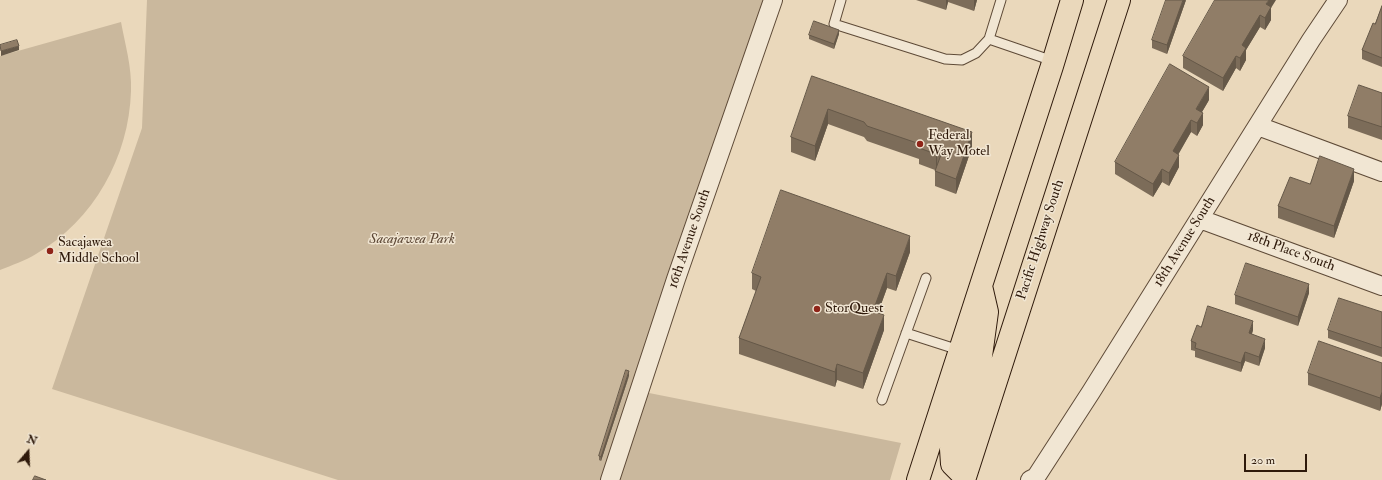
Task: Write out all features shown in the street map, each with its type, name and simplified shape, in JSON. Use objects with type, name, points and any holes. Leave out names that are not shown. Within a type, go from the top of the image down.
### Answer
[{"type":"main road","points":[[918,480],[1072,0]]},
{"type":"main road","name":"Pacific Highway South","points":[[969,479],[1120,0]]},
{"type":"main road","points":[[969,479],[952,464],[952,449],[982,350],[987,312],[980,285]]},
{"type":"street","name":"16th Avenue South","points":[[610,480],[676,279],[773,0]]},
{"type":"street","name":"18th Avenue South","points":[[1030,480],[1036,477],[1091,392],[1311,40],[1338,0]]},
{"type":"street","points":[[1258,126],[1382,172]]},
{"type":"street","name":"18th Place South","points":[[1200,219],[1382,286]]},
{"type":"lane","points":[[841,0],[834,24],[945,59],[962,60],[976,53],[989,39],[1001,0]]},
{"type":"lane","points":[[989,39],[1053,61]]},
{"type":"lane","points":[[882,400],[926,278]]},
{"type":"lane","points":[[906,333],[959,350]]},
{"type":"green space","name":"Sacajawea Park","points":[[147,0],[773,0],[639,391],[901,443],[890,480],[338,480],[52,389],[142,128]]},
{"type":"green space","points":[[121,22],[129,64],[131,91],[129,116],[115,163],[91,205],[57,240],[23,261],[0,270],[0,56]]},
{"type":"building","points":[[1166,0],[1183,0],[1167,45],[1152,40]]},
{"type":"building","points":[[1215,0],[1269,0],[1266,4],[1271,7],[1265,18],[1260,15],[1242,45],[1246,48],[1240,58],[1236,56],[1223,78],[1183,56]]},
{"type":"building","points":[[1382,6],[1382,58],[1362,50]]},
{"type":"building","points":[[814,21],[839,30],[834,44],[809,35]]},
{"type":"building","points":[[17,40],[19,46],[1,51],[0,45]]},
{"type":"building","points":[[1170,64],[1209,87],[1196,109],[1203,113],[1197,123],[1191,120],[1173,151],[1179,155],[1169,173],[1162,169],[1153,184],[1115,162]]},
{"type":"building","points":[[812,76],[972,132],[956,179],[935,171],[942,152],[937,150],[936,154],[919,148],[920,144],[867,126],[864,122],[828,109],[815,146],[791,137]]},
{"type":"building","points":[[1359,85],[1382,93],[1382,127],[1348,116]]},
{"type":"building","points":[[1320,156],[1354,169],[1334,226],[1278,206],[1290,177],[1310,184]]},
{"type":"building","name":"StorQuest","points":[[781,190],[910,236],[896,276],[887,273],[873,311],[884,315],[863,373],[837,364],[835,372],[739,338],[761,277],[752,273]]},
{"type":"building","points":[[1246,263],[1309,284],[1298,317],[1235,295]]},
{"type":"building","points":[[1339,298],[1382,312],[1382,348],[1328,330]]},
{"type":"building","points":[[1208,306],[1253,321],[1249,333],[1265,339],[1259,357],[1245,352],[1241,363],[1195,348],[1196,343],[1191,341],[1197,325],[1201,327]]},
{"type":"building","points":[[1319,341],[1382,363],[1382,392],[1380,398],[1308,373]]},
{"type":"building","points":[[626,370],[629,371],[601,457],[599,456]]},
{"type":"building","points":[[35,476],[46,480],[33,480]]},
{"type":"place","name":"Federal Way Motel","points":[[920,144]]},
{"type":"place","name":"Sacajawea Middle School","points":[[50,251]]},
{"type":"place","name":"StorQuest","points":[[817,309]]}]
